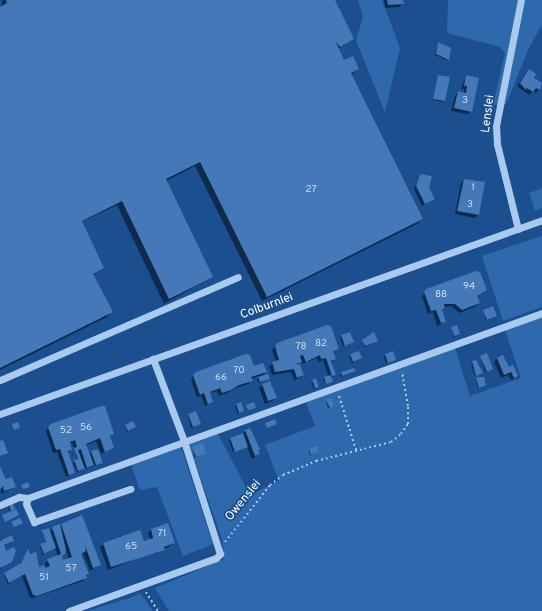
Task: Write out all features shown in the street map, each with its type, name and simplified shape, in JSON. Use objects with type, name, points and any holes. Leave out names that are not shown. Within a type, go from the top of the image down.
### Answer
[{"type":"street","name":"Lenslei","points":[[518,229],[497,144],[496,126],[521,0]]},
{"type":"street","name":"Colburnlei","points":[[0,414],[542,220]]},
{"type":"street","points":[[0,380],[238,277]]},
{"type":"street","points":[[0,505],[19,497],[28,498],[542,313]]},
{"type":"street","points":[[69,611],[216,558],[220,554],[220,547],[184,441],[153,359]]},
{"type":"street","points":[[28,498],[26,504],[34,522],[130,489]]},
{"type":"path","name":"Owenslei","points":[[220,547],[270,485],[284,475],[316,461],[391,442],[401,434],[408,424],[408,406],[400,363]]},
{"type":"path","points":[[336,386],[356,450]]},
{"type":"path","points":[[141,585],[158,611]]},
{"type":"shaded area","points":[[358,0],[382,0],[400,48],[385,112],[356,41],[363,16]]},
{"type":"shaded area","points":[[448,0],[542,0],[542,25],[529,48],[506,104],[493,105],[505,53],[500,47],[447,33]]},
{"type":"shaded area","points":[[542,188],[542,208],[535,211],[529,193]]},
{"type":"shaded area","points":[[542,236],[542,307],[503,321],[482,256]]},
{"type":"shaded area","points":[[542,317],[542,611],[169,611],[155,588],[224,559],[222,540],[189,444],[217,432],[250,495],[279,481],[265,445],[315,426],[305,400],[455,348],[470,396],[521,378],[505,330]]},
{"type":"shaded area","points":[[181,447],[213,544],[183,556],[157,487],[140,490],[131,465]]},
{"type":"shaded area","points":[[140,593],[153,611],[87,611],[133,597]]},
{"type":"building","points":[[6,0],[335,0],[354,39],[340,47],[336,42],[344,60],[353,56],[359,69],[351,73],[423,219],[267,297],[200,162],[166,179],[213,277],[169,299],[122,201],[82,221],[104,268],[93,274],[113,312],[0,368],[0,7],[7,3]]},
{"type":"building","points":[[387,0],[403,0],[404,4],[388,5]]},
{"type":"building","points":[[438,42],[451,48],[449,60],[436,54]]},
{"type":"building","points":[[529,69],[536,74],[534,78],[542,83],[540,90],[536,88],[533,92],[527,88],[526,90],[520,83]]},
{"type":"building","points":[[438,75],[450,77],[445,101],[433,99]]},
{"type":"building","points":[[466,75],[479,78],[472,112],[454,108],[458,91],[466,93],[467,86],[464,86]]},
{"type":"building","points":[[420,174],[432,176],[429,188],[435,199],[425,204],[416,186]]},
{"type":"building","points":[[464,179],[485,182],[479,215],[457,211]]},
{"type":"building","points":[[476,271],[480,272],[487,290],[477,296],[480,303],[462,310],[455,304],[444,304],[445,308],[442,309],[446,322],[441,323],[436,310],[431,311],[424,292],[426,289]]},
{"type":"building","points":[[493,306],[497,316],[487,320],[483,310]]},
{"type":"building","points":[[327,325],[331,326],[339,349],[333,351],[336,359],[331,361],[336,375],[332,376],[326,358],[321,359],[320,355],[306,362],[303,355],[300,356],[302,362],[296,364],[300,365],[304,375],[297,378],[294,369],[275,372],[272,362],[279,360],[275,346],[277,343]]},
{"type":"building","points":[[457,325],[460,334],[454,336],[451,327]]},
{"type":"building","points":[[350,332],[354,342],[345,346],[341,335]]},
{"type":"building","points":[[374,332],[378,341],[365,346],[362,340]]},
{"type":"building","points":[[359,351],[362,358],[353,362],[350,354]]},
{"type":"building","points":[[393,351],[396,360],[388,363],[385,354]]},
{"type":"building","points":[[487,353],[493,369],[487,372],[480,356]]},
{"type":"building","points":[[246,354],[250,355],[254,366],[263,363],[267,372],[251,377],[253,381],[239,385],[231,390],[222,393],[220,388],[210,392],[213,402],[208,404],[204,393],[200,395],[193,375],[196,372]]},
{"type":"building","points":[[503,355],[509,367],[513,365],[518,376],[514,378],[511,372],[504,375],[497,358]]},
{"type":"building","points":[[476,360],[483,373],[476,376],[472,361]]},
{"type":"building","points":[[354,368],[356,371],[342,376],[341,372]]},
{"type":"building","points":[[268,374],[270,379],[260,382],[258,377]]},
{"type":"building","points":[[331,375],[333,382],[326,384],[324,377]]},
{"type":"building","points":[[484,377],[486,385],[479,388],[476,378]]},
{"type":"building","points":[[316,378],[319,387],[315,388],[312,380]]},
{"type":"building","points":[[270,381],[277,398],[268,401],[262,384]]},
{"type":"building","points":[[331,398],[334,406],[330,408],[326,400]]},
{"type":"building","points":[[241,402],[244,411],[239,413],[236,404]]},
{"type":"building","points":[[254,402],[256,408],[248,410],[246,405]]},
{"type":"building","points":[[101,406],[105,406],[114,434],[110,436],[114,448],[105,452],[100,438],[86,444],[94,465],[87,468],[81,449],[78,450],[85,469],[78,471],[74,460],[78,459],[74,448],[77,447],[75,440],[70,442],[72,450],[68,451],[75,473],[69,475],[60,449],[56,450],[48,427],[51,424]]},
{"type":"building","points":[[196,411],[201,424],[193,427],[188,414]]},
{"type":"building","points":[[275,419],[277,424],[267,428],[265,423]]},
{"type":"building","points":[[133,421],[136,427],[128,431],[125,425]]},
{"type":"building","points":[[18,422],[20,428],[14,430],[12,424]]},
{"type":"building","points":[[250,428],[260,449],[258,450],[260,454],[255,456],[245,430]]},
{"type":"building","points":[[243,433],[248,447],[235,452],[230,438]]},
{"type":"building","points":[[3,440],[8,453],[0,456],[0,441]]},
{"type":"building","points":[[203,443],[206,454],[196,457],[192,447]]},
{"type":"building","points":[[317,446],[319,452],[311,455],[309,448]]},
{"type":"building","points":[[98,449],[103,463],[96,465],[91,451]]},
{"type":"building","points":[[0,466],[6,479],[12,477],[16,487],[4,491],[3,486],[0,490]]},
{"type":"building","points":[[28,482],[30,487],[23,489],[21,485]]},
{"type":"building","points":[[13,503],[15,509],[11,511],[9,505]]},
{"type":"building","points":[[16,509],[19,515],[5,522],[2,515]]},
{"type":"building","points":[[82,515],[101,565],[93,568],[85,545],[86,551],[81,554],[89,574],[86,575],[87,578],[37,596],[33,595],[25,574],[9,583],[4,573],[21,563],[28,549],[30,554],[36,552],[39,567],[44,565],[45,568],[50,566],[47,559],[61,554],[52,527],[60,524],[66,550],[65,554],[62,556],[63,560],[72,557],[61,524]]},
{"type":"building","points":[[20,518],[23,523],[14,527],[11,522]]},
{"type":"building","points":[[168,523],[175,543],[164,547],[165,550],[111,567],[103,543],[140,530],[144,541],[153,538],[151,529]]},
{"type":"building","points":[[49,528],[56,548],[44,554],[40,544],[46,542],[42,530]]},
{"type":"building","points":[[12,535],[14,541],[4,545],[6,551],[14,547],[16,551],[12,562],[0,568],[0,541]]}]
